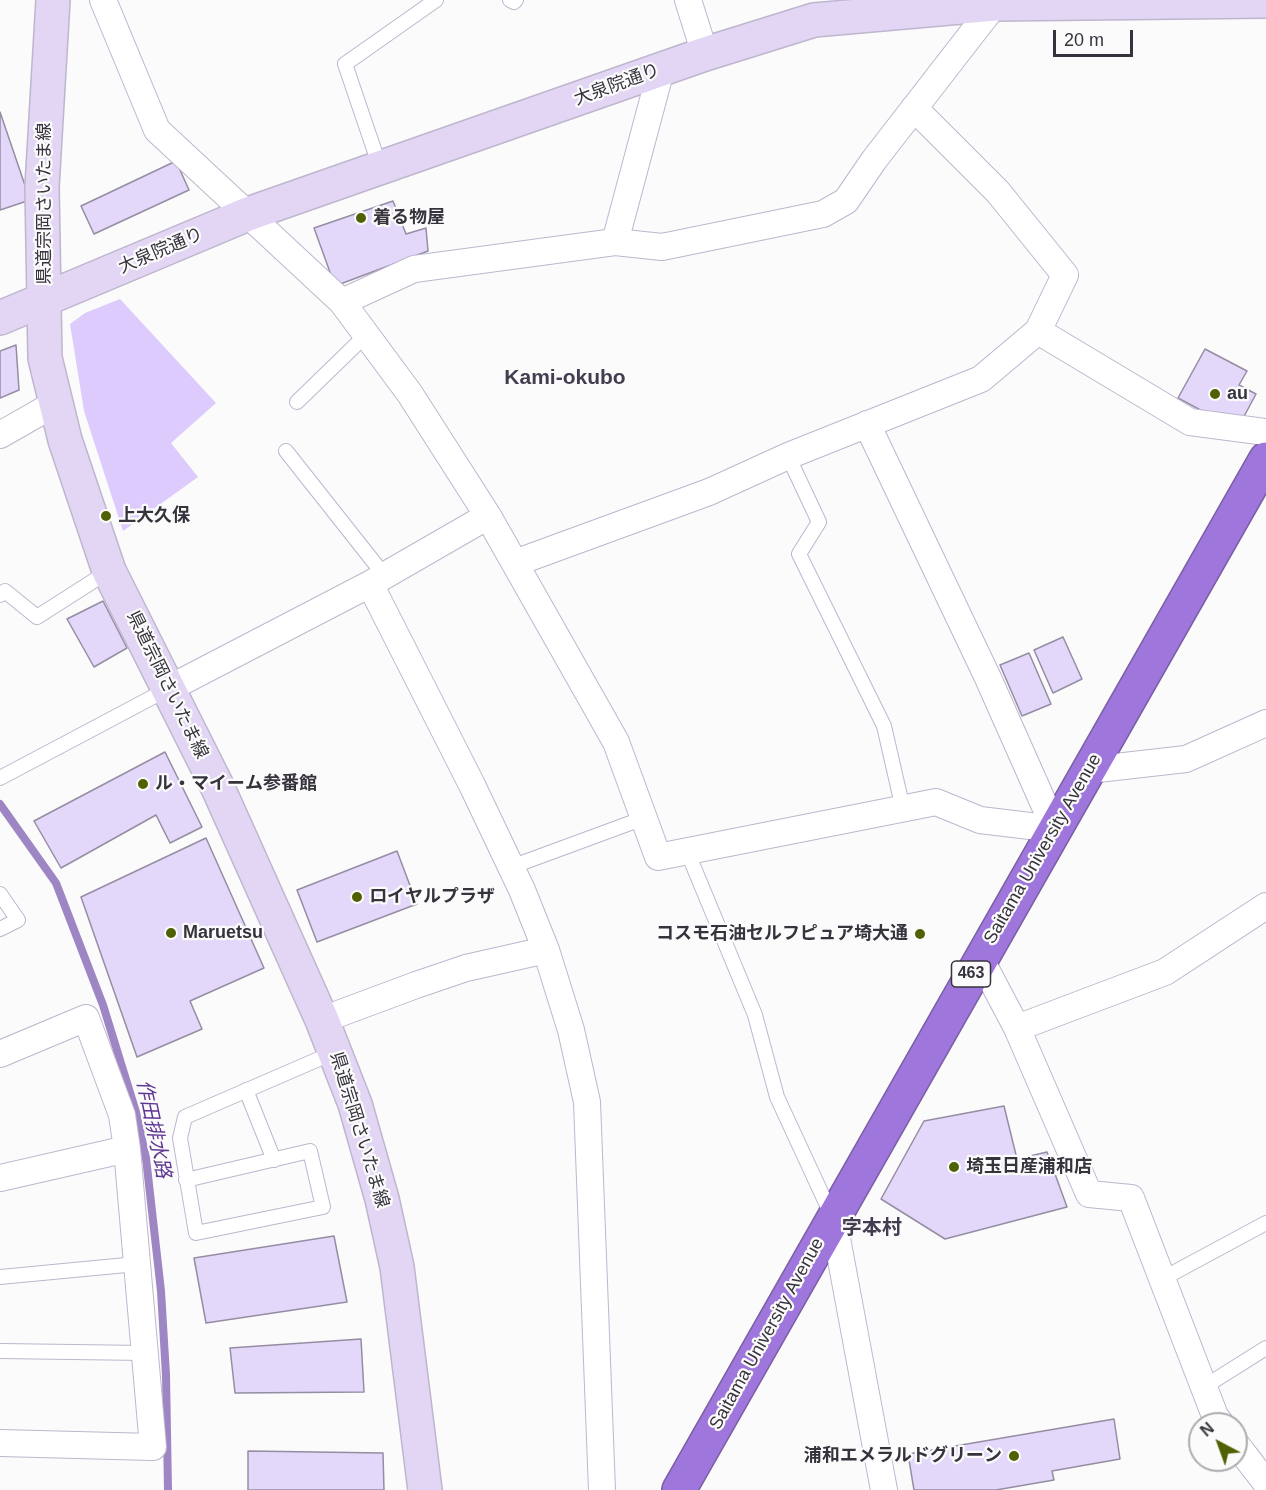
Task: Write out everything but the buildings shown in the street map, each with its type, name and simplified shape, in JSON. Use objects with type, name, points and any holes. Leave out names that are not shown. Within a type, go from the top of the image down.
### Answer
[{"type":"highway","name":"Saitama University Avenue","points":[[679,1490],[980,958],[1265,468]]},
{"type":"main road","name":"県道宗岡さいたま線","points":[[53,0],[42,187],[42,230],[45,358],[56,403],[76,476],[109,571],[218,788],[322,1020],[355,1104],[382,1199],[397,1267],[425,1490]]},
{"type":"main road","name":"大泉院通り","points":[[0,318],[248,214],[705,54],[814,20],[995,4],[1266,1]]},
{"type":"street","points":[[103,0],[157,130],[342,302],[410,394],[488,516],[616,742],[658,857],[936,802],[980,820],[1055,829]]},
{"type":"street","points":[[688,0],[705,54]]},
{"type":"street","points":[[342,302],[414,269],[615,242],[663,247],[824,214],[846,201],[914,108],[995,4]]},
{"type":"street","points":[[615,242],[661,70]]},
{"type":"street","points":[[515,563],[709,492],[788,456],[981,379],[1038,331],[1065,275],[998,192],[914,108]]},
{"type":"street","points":[[1038,331],[1190,422],[1266,432]]},
{"type":"street","points":[[0,435],[56,403]]},
{"type":"street","points":[[867,424],[983,668],[1055,829]]},
{"type":"street","points":[[168,689],[377,580],[488,516]]},
{"type":"street","points":[[377,580],[511,867],[546,950],[571,1030],[587,1101],[602,1490]]},
{"type":"street","points":[[1089,770],[1186,759],[1266,723]]},
{"type":"street","points":[[1017,1028],[1165,972],[1266,906]]},
{"type":"street","points":[[322,1020],[466,968],[546,950]]},
{"type":"street","points":[[980,958],[1017,1028],[1089,1194],[1131,1198],[1213,1412]]},
{"type":"street","points":[[0,1054],[86,1018],[122,1115],[127,1149],[153,1447],[0,1443]]},
{"type":"street","points":[[0,1178],[127,1149]]},
{"type":"street","points":[[833,1217],[884,1490]]},
{"type":"street","points":[[1248,1460],[1266,1483]]},
{"type":"lane","points":[[380,167],[345,64],[436,0]]},
{"type":"lane","points":[[510,0],[514,2],[516,0]]},
{"type":"lane","points":[[297,402],[366,334]]},
{"type":"lane","points":[[286,451],[377,580]]},
{"type":"lane","points":[[788,456],[819,522],[799,554],[884,726],[903,809]]},
{"type":"lane","points":[[0,595],[6,591],[37,617],[109,571]]},
{"type":"lane","points":[[0,778],[168,689]]},
{"type":"lane","points":[[511,867],[644,818]]},
{"type":"lane","points":[[687,851],[755,1015],[777,1097],[833,1217]]},
{"type":"lane","points":[[0,894],[18,920],[0,928]]},
{"type":"lane","points":[[186,1180],[309,1151],[323,1207],[196,1233],[186,1180],[180,1138],[185,1117],[335,1052]]},
{"type":"lane","points":[[246,1090],[274,1160]]},
{"type":"lane","points":[[1162,1279],[1266,1223]]},
{"type":"lane","points":[[0,1277],[137,1264]]},
{"type":"lane","points":[[1204,1387],[1266,1348]]},
{"type":"lane","points":[[0,1351],[145,1353]]},
{"type":"shaded area","points":[[120,299],[216,403],[171,443],[198,477],[123,531],[84,411],[70,324],[85,313]]},
{"type":"waterway","name":"作田排水路","points":[[0,804],[56,883],[103,1005],[136,1112],[146,1158],[161,1291],[166,1375],[168,1490]]},
{"type":"place","name":"着る物屋","points":[[361,218]]},
{"type":"place","name":"au","points":[[1215,394]]},
{"type":"place","name":"上大久保","points":[[106,516]]},
{"type":"place","name":"ル・マイーム参番館","points":[[143,784]]},
{"type":"place","name":"ロイヤルプラザ","points":[[357,897]]},
{"type":"place","name":"Maruetsu","points":[[171,933]]},
{"type":"place","name":"コスモ石油セルフピュア埼大通","points":[[920,934]]},
{"type":"place","name":"埼玉日産浦和店","points":[[954,1167]]},
{"type":"place","name":"浦和エメラルドグリーン","points":[[1014,1456]]},
{"type":"district","name":"Kami-okubo","points":[[565,378]]},
{"type":"district","name":"字本村","points":[[872,1228]]}]
